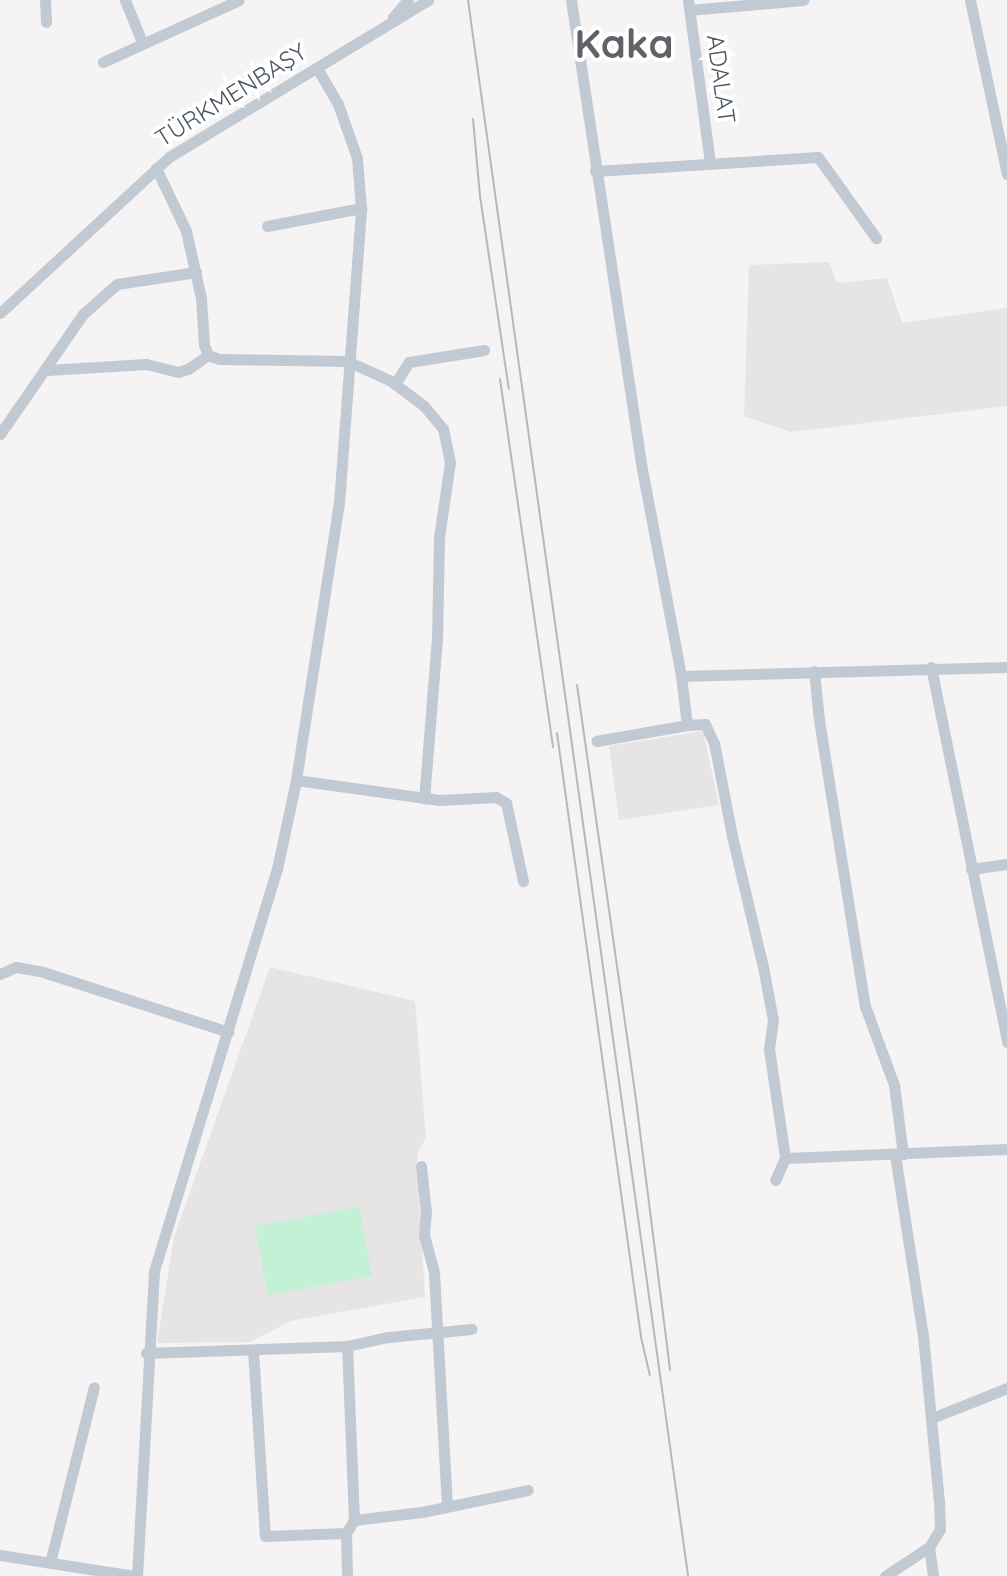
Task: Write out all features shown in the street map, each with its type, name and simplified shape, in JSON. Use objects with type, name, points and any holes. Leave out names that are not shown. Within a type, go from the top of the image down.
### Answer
[{"type":"street","points":[[45,0],[46,22]]},
{"type":"street","points":[[125,0],[142,42]]},
{"type":"street","points":[[103,62],[239,0]]},
{"type":"street","points":[[381,28],[408,0]]},
{"type":"street","name":"TÜRKMENBAŞY","points":[[0,313],[156,168],[381,28],[417,10],[428,0]]},
{"type":"street","points":[[571,0],[642,469],[681,676],[687,725]]},
{"type":"street","points":[[688,5],[804,0]]},
{"type":"street","points":[[970,0],[1007,174]]},
{"type":"street","name":"ADALAT","points":[[688,5],[710,163]]},
{"type":"street","points":[[0,1555],[135,1576],[146,1353],[154,1271],[277,869],[296,780],[339,503],[347,361],[361,208],[357,158],[338,104],[317,68]]},
{"type":"street","points":[[595,171],[818,157],[876,238]]},
{"type":"street","points":[[156,168],[186,231],[196,272],[204,345],[208,355],[219,359],[347,361],[395,384],[424,406],[443,429],[450,462],[439,537],[437,638],[424,798]]},
{"type":"street","points":[[267,226],[361,208]]},
{"type":"street","points":[[0,434],[83,314],[117,284],[196,272]]},
{"type":"street","points":[[395,384],[409,362],[484,350]]},
{"type":"street","points":[[47,370],[146,364],[178,372],[208,355]]},
{"type":"street","points":[[931,667],[1007,1042]]},
{"type":"street","points":[[681,676],[1007,667]]},
{"type":"street","points":[[814,671],[819,720],[865,1006],[894,1085],[899,1155],[932,1418],[940,1529],[929,1547],[885,1576]]},
{"type":"street","points":[[596,741],[705,724],[720,767],[732,836],[773,1020],[769,1049],[785,1158],[775,1180]]},
{"type":"street","points":[[296,780],[424,798],[496,797],[506,803],[523,881]]},
{"type":"street","points":[[971,869],[1007,864]]},
{"type":"street","points":[[0,974],[16,967],[43,972],[229,1032]]},
{"type":"street","points":[[785,1158],[1007,1149]]},
{"type":"street","points":[[421,1166],[426,1211],[424,1235],[434,1273],[439,1333],[447,1504]]},
{"type":"street","points":[[146,1353],[347,1346],[388,1337],[472,1329]]},
{"type":"street","points":[[347,1346],[354,1520],[346,1533],[347,1576]]},
{"type":"street","points":[[253,1351],[265,1536],[346,1533]]},
{"type":"street","points":[[50,1563],[94,1387]]},
{"type":"street","points":[[932,1418],[1007,1388]]},
{"type":"street","points":[[354,1520],[422,1512],[447,1504],[528,1490]]},
{"type":"street","points":[[929,1547],[933,1576]]},
{"type":"shaded area","points":[[829,262],[837,283],[887,278],[902,323],[1007,308],[1007,406],[791,432],[744,416],[749,265]]},
{"type":"shaded area","points":[[703,731],[719,805],[619,820],[609,746]]},
{"type":"shaded area","points":[[270,967],[415,1001],[426,1138],[417,1154],[425,1297],[291,1321],[250,1342],[157,1343],[174,1237]]},
{"type":"green space","points":[[359,1207],[372,1276],[268,1295],[255,1226]]},
{"type":"railway","points":[[468,0],[688,1576]]},
{"type":"railway","points":[[473,119],[480,196],[509,389]]},
{"type":"railway","points":[[500,379],[553,747]]},
{"type":"railway","points":[[577,685],[637,1108],[670,1370]]},
{"type":"railway","points":[[557,733],[641,1337],[650,1375]]},
{"type":"district","name":"Kaka","points":[[624,43]]}]
